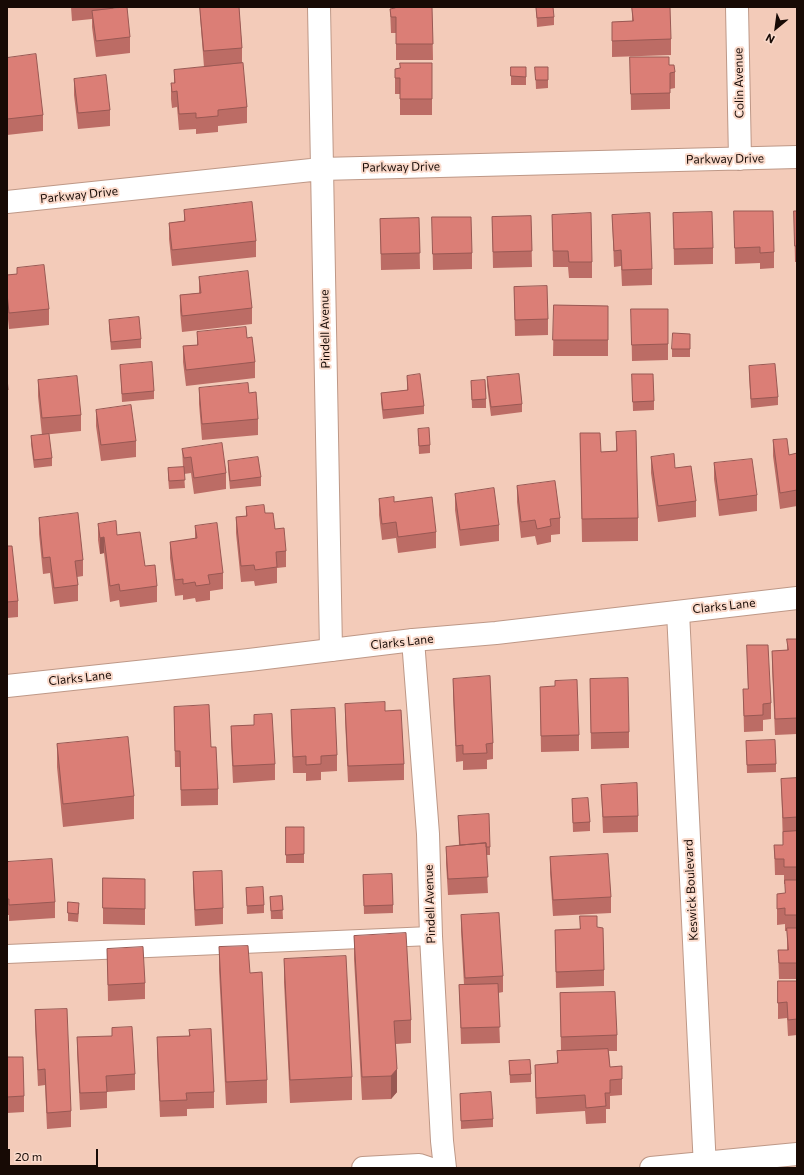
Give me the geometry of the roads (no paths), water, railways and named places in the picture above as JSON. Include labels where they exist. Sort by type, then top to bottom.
[{"type":"street","name":"Pindell Avenue","points":[[319,7],[331,650]]},
{"type":"street","name":"Colin Avenue","points":[[738,7],[740,159]]},
{"type":"street","name":"Parkway Drive","points":[[7,202],[322,169],[797,157]]},
{"type":"street","name":"Clarks Lane","points":[[7,686],[241,661],[413,640],[496,633],[797,598]]},
{"type":"street","name":"Keswick Boulevard","points":[[678,612],[705,1166]]},
{"type":"street","name":"Pindell Avenue","points":[[413,640],[428,834],[431,936],[442,1141],[445,1168]]},
{"type":"street","points":[[651,1168],[705,1166],[797,1154]]},
{"type":"street","points":[[363,1168],[419,1165],[428,1168]]},
{"type":"lane","points":[[7,954],[431,936]]}]
